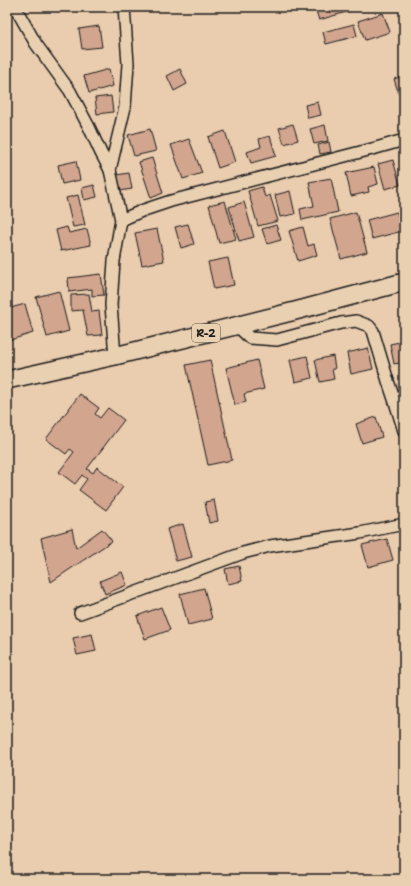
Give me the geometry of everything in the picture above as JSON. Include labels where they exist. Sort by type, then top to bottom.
[{"type":"main road","name":"R-2","points":[[7,380],[115,356],[237,326],[404,282]]},
{"type":"street","points":[[15,7],[36,44],[70,91],[110,170],[121,220],[114,261],[111,305],[115,356]]},
{"type":"street","points":[[110,170],[125,107],[128,64],[124,7]]},
{"type":"street","points":[[121,220],[165,203],[404,140]]},
{"type":"street","points":[[237,326],[250,338],[277,340],[341,323],[356,322],[369,326],[373,331],[404,431]]},
{"type":"street","points":[[80,613],[244,553],[270,546],[360,533],[404,524]]},
{"type":"building","points":[[329,7],[349,7],[350,11],[319,20],[316,11]]},
{"type":"building","points":[[383,13],[390,32],[365,40],[358,21]]},
{"type":"building","points":[[354,24],[357,36],[326,44],[323,32]]},
{"type":"building","points":[[99,26],[102,47],[82,49],[79,29]]},
{"type":"building","points":[[109,69],[113,86],[89,93],[84,76]]},
{"type":"building","points":[[180,69],[187,84],[174,91],[167,76]]},
{"type":"building","points":[[404,76],[404,110],[394,79]]},
{"type":"building","points":[[111,96],[113,112],[97,114],[95,98]]},
{"type":"building","points":[[318,102],[321,115],[308,118],[305,105]]},
{"type":"building","points":[[293,124],[298,140],[284,144],[279,128]]},
{"type":"building","points":[[325,125],[328,141],[314,144],[310,129]]},
{"type":"building","points":[[150,129],[156,151],[134,156],[128,135]]},
{"type":"building","points":[[225,131],[235,162],[218,168],[208,137]]},
{"type":"building","points":[[270,136],[276,156],[251,163],[247,152],[261,147],[259,139]]},
{"type":"building","points":[[189,139],[202,173],[183,179],[171,145]]},
{"type":"building","points":[[329,142],[331,152],[320,154],[318,145]]},
{"type":"building","points":[[152,158],[163,193],[151,198],[139,162]]},
{"type":"building","points":[[393,160],[400,185],[385,189],[378,164]]},
{"type":"building","points":[[76,161],[80,180],[62,184],[58,165]]},
{"type":"building","points":[[374,167],[378,184],[368,187],[369,192],[351,196],[346,173]]},
{"type":"building","points":[[129,173],[132,189],[120,191],[117,175]]},
{"type":"building","points":[[331,178],[338,212],[302,220],[300,209],[314,206],[309,182]]},
{"type":"building","points":[[94,185],[97,197],[84,200],[82,188]]},
{"type":"building","points":[[262,187],[265,197],[270,195],[278,221],[258,226],[248,191]]},
{"type":"building","points":[[290,191],[295,214],[280,217],[275,195]]},
{"type":"building","points":[[78,195],[85,225],[73,227],[66,198]]},
{"type":"building","points":[[225,201],[236,239],[219,243],[209,205]]},
{"type":"building","points":[[244,202],[254,237],[239,241],[229,207]]},
{"type":"building","points":[[356,212],[367,252],[341,259],[330,219]]},
{"type":"building","points":[[397,212],[402,231],[372,239],[367,220]]},
{"type":"building","points":[[188,224],[194,244],[181,248],[175,227]]},
{"type":"building","points":[[276,225],[281,240],[267,244],[262,229]]},
{"type":"building","points":[[67,227],[69,233],[87,229],[91,245],[61,251],[56,230]]},
{"type":"building","points":[[303,227],[308,246],[314,244],[317,255],[298,261],[289,231]]},
{"type":"building","points":[[157,229],[164,261],[142,265],[135,233]]},
{"type":"building","points":[[228,258],[234,285],[214,289],[208,262]]},
{"type":"building","points":[[101,274],[104,295],[92,296],[92,289],[69,292],[68,278]]},
{"type":"building","points":[[59,291],[69,331],[47,337],[36,297]]},
{"type":"building","points":[[89,294],[92,312],[99,311],[102,335],[88,336],[83,310],[71,311],[71,295]]},
{"type":"building","points":[[25,304],[33,333],[7,341],[7,309]]},
{"type":"building","points":[[404,341],[404,362],[394,364],[390,344]]},
{"type":"building","points":[[368,348],[373,369],[351,374],[347,353]]},
{"type":"building","points":[[307,356],[312,378],[295,382],[290,360]]},
{"type":"building","points":[[333,356],[335,369],[332,369],[334,379],[320,382],[315,360]]},
{"type":"building","points":[[210,360],[232,460],[208,465],[186,365]]},
{"type":"building","points":[[257,360],[264,389],[244,394],[246,402],[235,405],[226,368]]},
{"type":"building","points":[[80,394],[99,408],[95,414],[100,418],[108,408],[124,420],[87,469],[93,473],[97,467],[123,487],[106,510],[79,490],[87,479],[82,475],[75,484],[59,472],[74,452],[70,449],[66,454],[46,439]]},
{"type":"building","points":[[376,417],[382,437],[362,443],[356,424]]},
{"type":"building","points":[[214,500],[218,521],[209,523],[205,502]]},
{"type":"building","points":[[183,524],[192,557],[176,561],[167,529]]},
{"type":"building","points":[[72,529],[76,548],[102,529],[112,541],[51,582],[41,538]]},
{"type":"building","points":[[387,539],[393,560],[368,567],[362,545]]},
{"type":"building","points":[[239,566],[242,581],[228,584],[225,569]]},
{"type":"building","points":[[122,572],[127,585],[105,594],[100,581]]},
{"type":"building","points":[[204,588],[212,619],[188,625],[180,594]]},
{"type":"building","points":[[161,607],[170,630],[145,639],[137,616]]},
{"type":"building","points":[[92,634],[96,651],[77,655],[73,638]]}]
